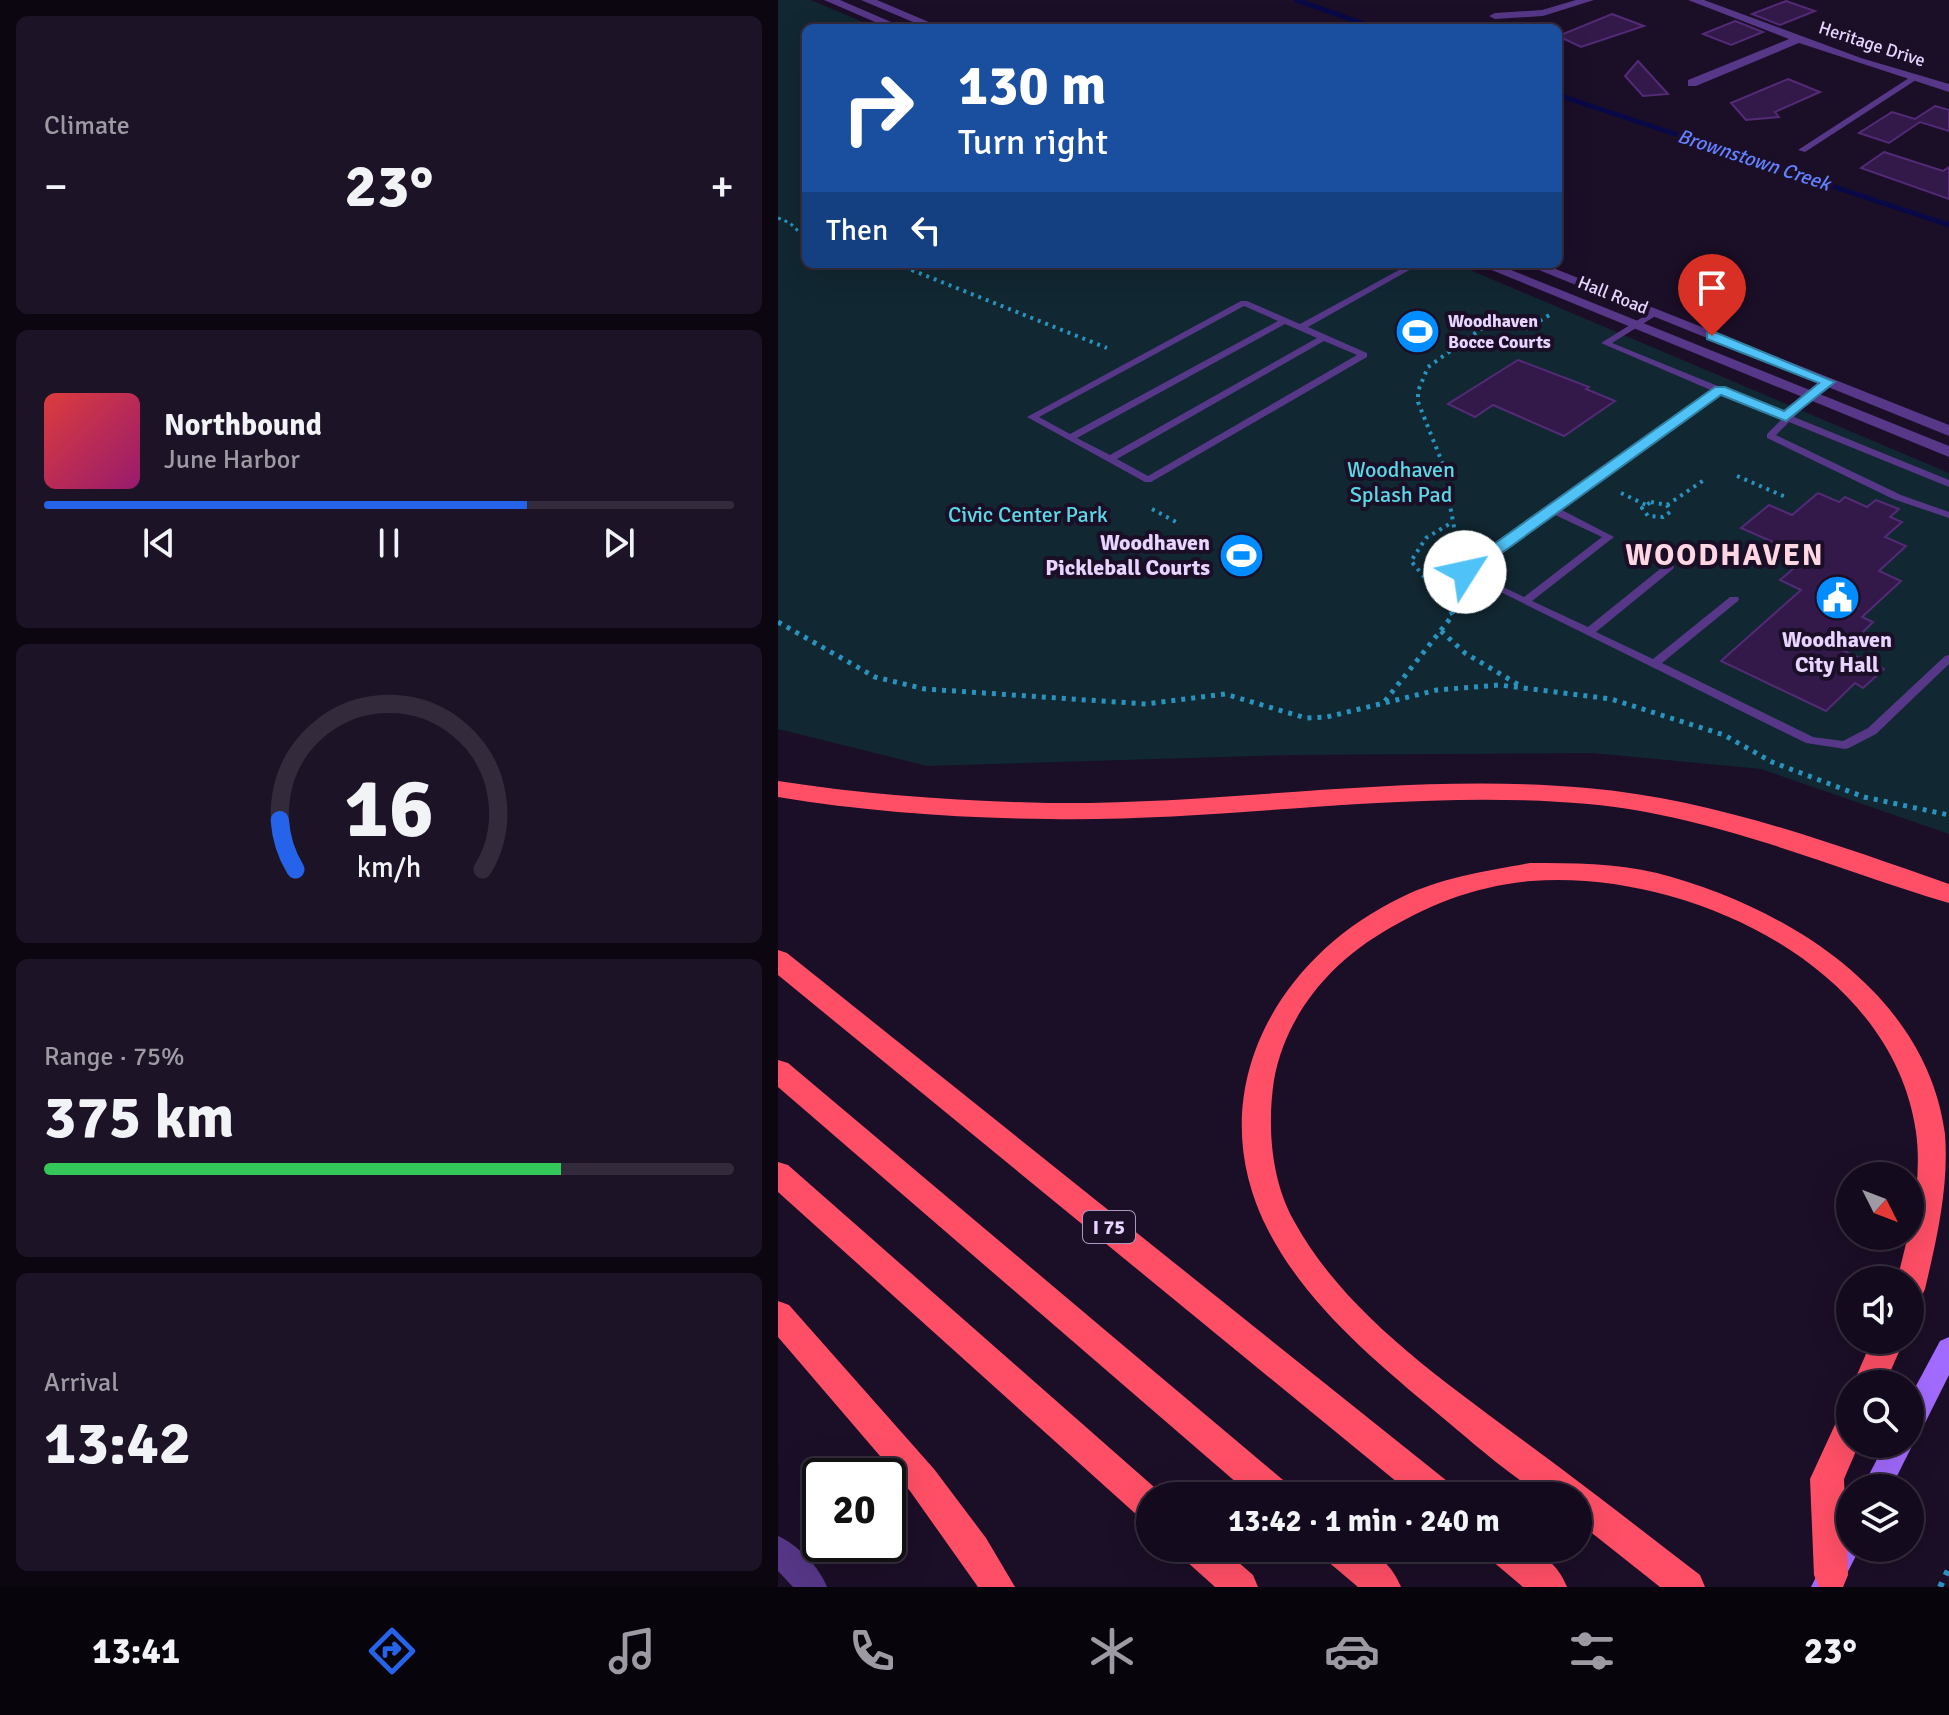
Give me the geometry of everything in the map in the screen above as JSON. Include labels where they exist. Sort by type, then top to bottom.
[{"type":"highway","points":[[778,789],[905,806],[1051,811],[1415,793],[1544,792],[1654,804],[1734,823],[1949,894]]},
{"type":"highway","points":[[1553,1482],[1437,1391],[1355,1321],[1311,1274],[1279,1224],[1258,1154],[1256,1109],[1263,1065],[1282,1017],[1306,981],[1337,950],[1373,923],[1413,902],[1457,886],[1513,875],[1572,872],[1631,877],[1689,890],[1746,912],[1797,941],[1836,971],[1876,1013],[1902,1052],[1921,1095],[1930,1130],[1930,1202],[1915,1266]]},
{"type":"highway","name":"I 75","points":[[778,960],[1423,1482]]},
{"type":"highway","points":[[778,1071],[1261,1482]]},
{"type":"highway","points":[[778,1174],[1136,1493]]},
{"type":"highway","points":[[778,1315],[898,1448],[960,1526],[998,1587]]},
{"type":"highway","points":[[1828,1581],[1827,1479],[1836,1458]]},
{"type":"highway","points":[[1592,1512],[1688,1587]]},
{"type":"highway","points":[[1213,1562],[1241,1587]]},
{"type":"highway","points":[[1355,1562],[1384,1587]]},
{"type":"highway","points":[[1520,1562],[1550,1587]]},
{"type":"main road","points":[[1924,1397],[1949,1349]]},
{"type":"main road","points":[[1828,1581],[1838,1562]]},
{"type":"street","points":[[830,0],[889,24]]},
{"type":"street","points":[[867,0],[927,24]]},
{"type":"street","points":[[1495,16],[1543,13],[1588,0]]},
{"type":"street","name":"Heritage Drive","points":[[1694,0],[1798,39],[1949,88]]},
{"type":"street","points":[[1692,83],[1798,39]]},
{"type":"street","name":"Hall Road","points":[[1494,268],[1949,452]]},
{"type":"street","name":"Hall Road","points":[[1541,268],[1949,431]]},
{"type":"street","points":[[1810,396],[1828,382]]},
{"type":"street","points":[[778,1550],[813,1587]]},
{"type":"lane","points":[[1802,150],[1915,78]]},
{"type":"lane","points":[[1302,327],[1409,268]]},
{"type":"lane","points":[[1244,303],[1286,320],[1364,355],[1148,480],[1032,417],[1244,303]]},
{"type":"lane","points":[[1654,313],[1605,343],[1949,484]]},
{"type":"lane","points":[[1070,438],[1286,320]]},
{"type":"lane","points":[[1109,460],[1325,337]]},
{"type":"lane","points":[[1720,390],[1465,572],[1810,740],[1845,745],[1872,731],[1949,658]]},
{"type":"lane","points":[[1810,396],[1770,436],[1782,445],[1897,497],[1949,515]]},
{"type":"lane","points":[[1525,601],[1609,537],[1552,509]]},
{"type":"lane","points":[[1589,632],[1669,567]]},
{"type":"lane","points":[[1654,664],[1734,599]]},
{"type":"path","points":[[778,218],[790,223],[802,235]]},
{"type":"path","points":[[906,268],[1107,348]]},
{"type":"path","points":[[1457,543],[1442,462],[1418,402],[1421,379],[1428,367],[1488,324],[1526,329],[1553,313]]},
{"type":"path","points":[[1737,476],[1788,498]]},
{"type":"path","points":[[1667,505],[1670,512],[1663,517],[1648,516],[1642,508],[1651,502],[1667,505],[1704,480]]},
{"type":"path","points":[[1621,493],[1646,505]]},
{"type":"path","points":[[1152,509],[1176,522]]},
{"type":"path","points":[[1384,702],[1453,615],[1444,598],[1411,561],[1416,546],[1427,535],[1451,523]]},
{"type":"path","points":[[778,622],[875,677],[925,689],[1146,704],[1225,694],[1306,718],[1327,717],[1437,690],[1499,685],[1611,699],[1724,735],[1772,762],[1864,797],[1949,815]]},
{"type":"path","points":[[1441,631],[1465,653],[1522,687]]},
{"type":"path","points":[[1940,1587],[1949,1568]]},
{"type":"green space","name":"Civic Center Park","points":[[778,0],[811,0],[868,24],[802,24],[802,268],[1465,268],[1949,473],[1949,834],[1761,769],[1592,753],[1291,755],[927,766],[778,729]]},
{"type":"building","points":[[1786,1],[1815,11],[1780,25],[1752,14]]},
{"type":"building","points":[[1612,14],[1644,26],[1581,47],[1562,38],[1562,34]]},
{"type":"building","points":[[1735,21],[1763,32],[1731,45],[1703,34]]},
{"type":"building","points":[[1638,61],[1668,94],[1643,96],[1625,76]]},
{"type":"building","points":[[1788,79],[1820,92],[1775,112],[1779,117],[1746,120],[1731,103]]},
{"type":"building","points":[[1935,106],[1949,110],[1949,131],[1920,122],[1889,143],[1859,133],[1892,112],[1915,119]]},
{"type":"building","points":[[1884,152],[1943,171],[1949,167],[1949,199],[1861,168]]},
{"type":"building","points":[[1518,360],[1589,387],[1586,389],[1615,401],[1564,436],[1493,405],[1475,417],[1448,404]]},
{"type":"building","name":"Woodhaven City Hall","points":[[1818,493],[1839,502],[1845,497],[1867,507],[1876,500],[1899,509],[1890,517],[1902,522],[1885,537],[1906,546],[1879,571],[1901,581],[1862,617],[1873,622],[1844,651],[1884,669],[1863,688],[1855,683],[1826,711],[1721,661],[1801,590],[1780,580],[1807,557],[1741,528],[1769,505],[1792,515]]},
{"type":"waterway","name":"Brownstown Creek","points":[[1296,0],[1365,24]]},
{"type":"waterway","name":"Brownstown Creek","points":[[1562,96],[1949,225]]},
{"type":"place","name":"Woodhaven Bocce Courts","points":[[1417,331]]},
{"type":"place","name":"Woodhaven Pickleball Courts","points":[[1241,555]]},
{"type":"place","name":"Woodhaven City Hall","points":[[1837,598]]},
{"type":"district","name":"WOODHAVEN","points":[[1725,555]]},
{"type":"route","points":[[1465,572],[1720,390],[1786,417],[1828,382],[1712,336]]},
{"type":"park label","name":"Woodhaven Splash Pad","points":[[1401,482]]}]
